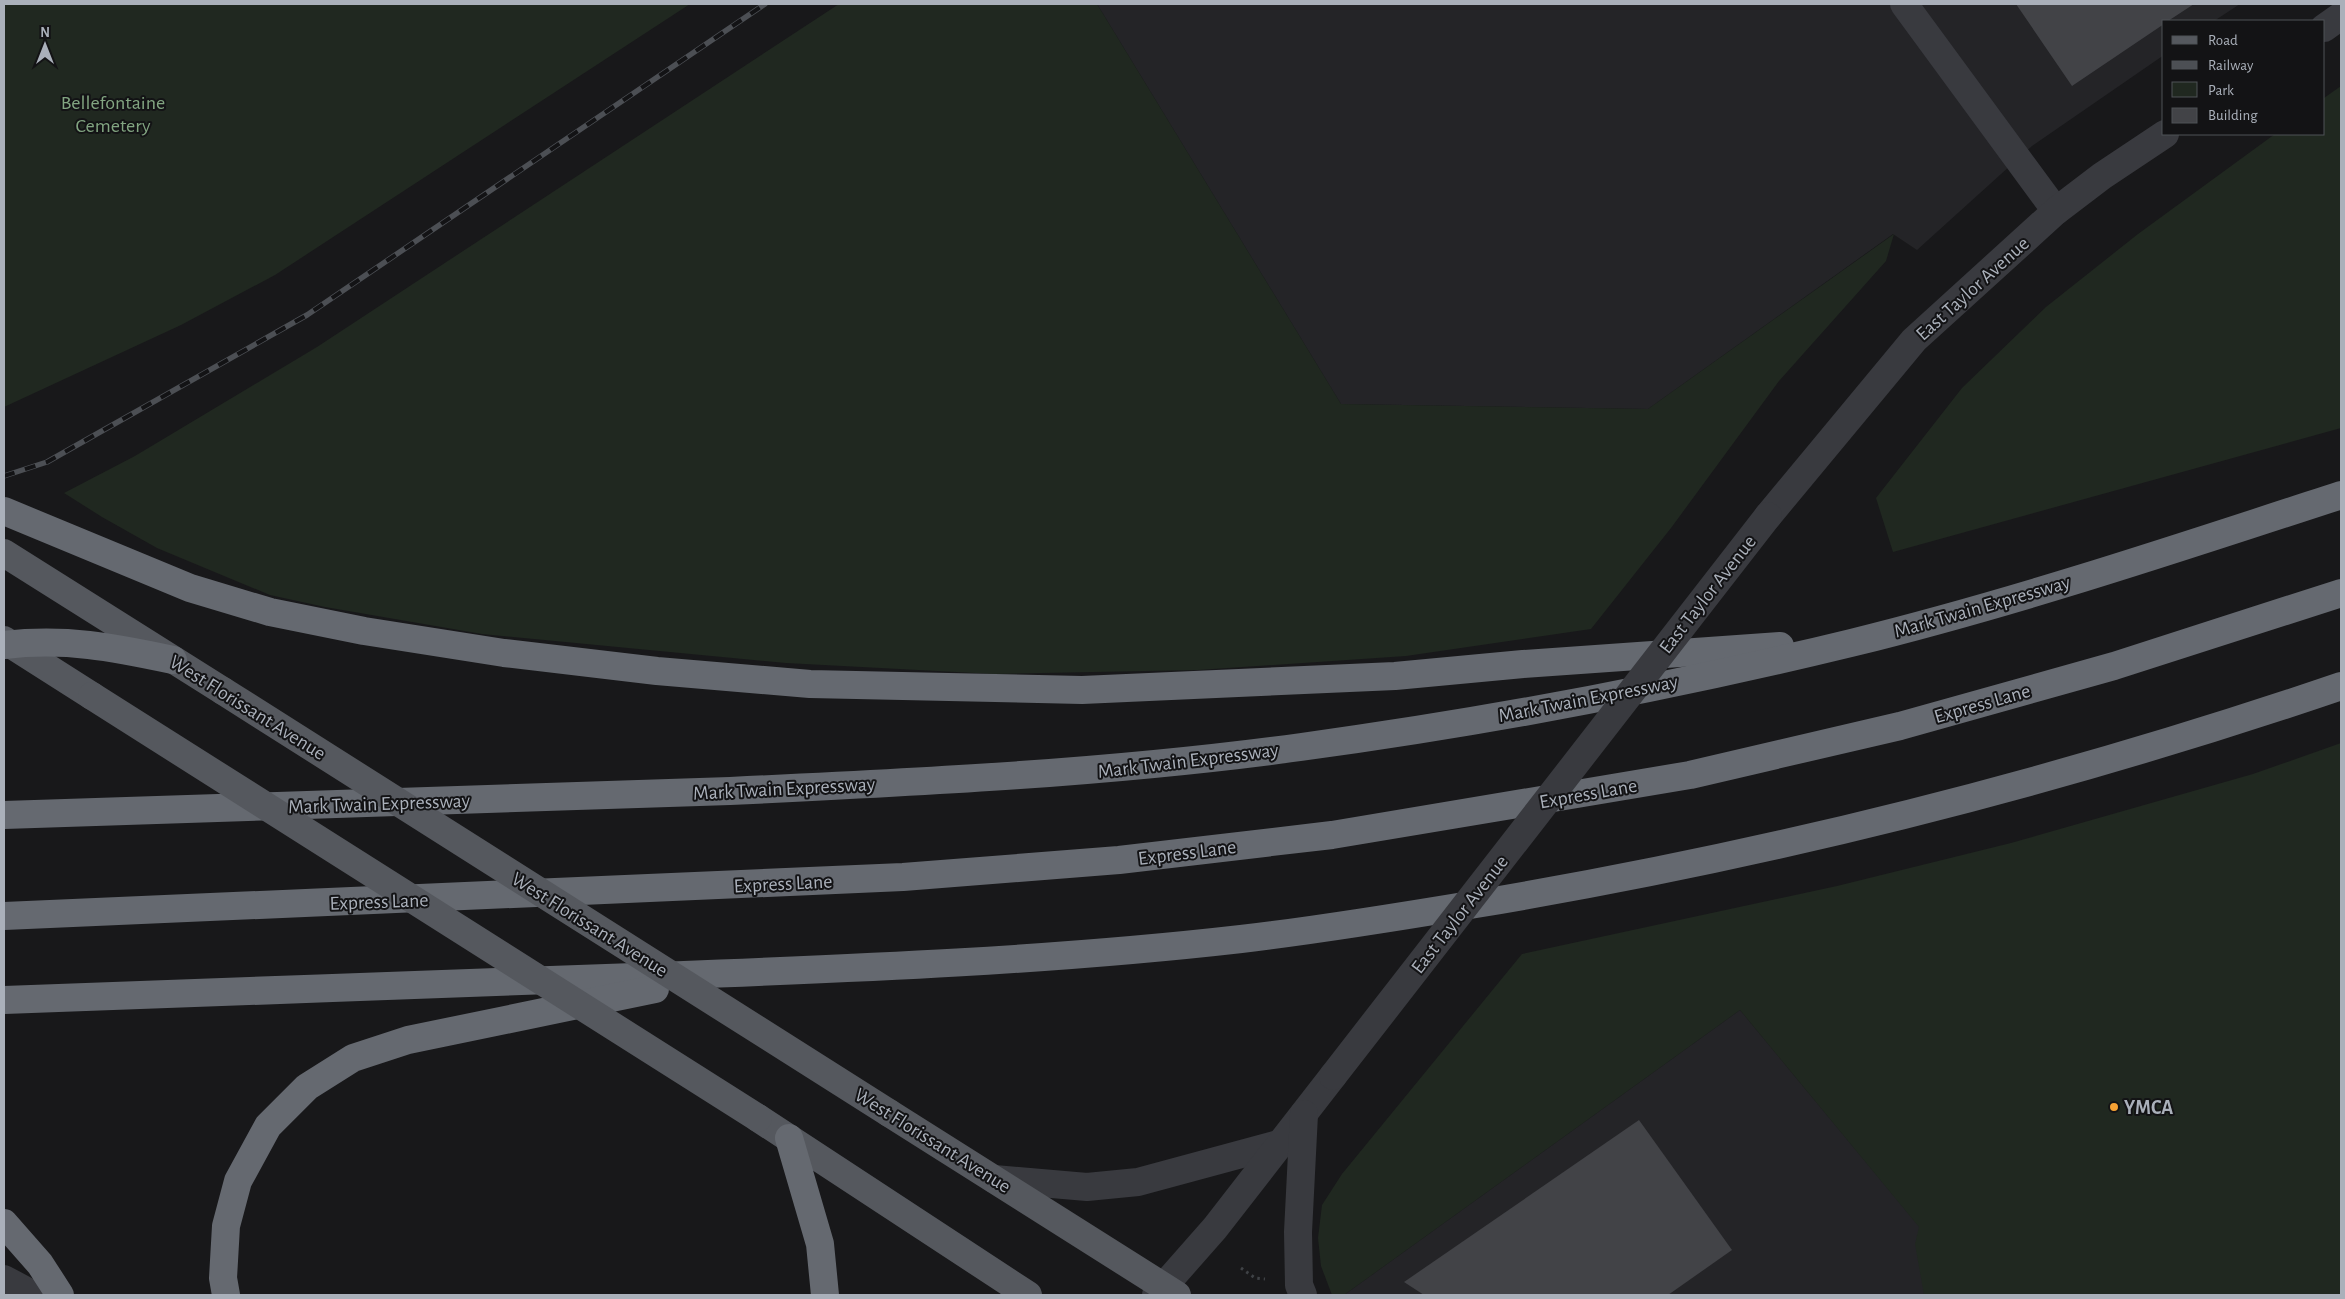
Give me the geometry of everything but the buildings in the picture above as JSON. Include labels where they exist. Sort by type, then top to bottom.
[{"type":"highway","name":"Mark Twain Expressway","points":[[4,815],[864,785],[1084,772],[1300,747],[1509,714],[1738,670],[2000,603],[2135,562],[2341,495]]},
{"type":"highway","points":[[11,514],[190,588],[270,612],[364,631],[504,653],[657,671],[810,684],[1100,690],[1395,676],[1522,664],[1857,641]]},
{"type":"highway","name":"Express Lane","points":[[4,916],[903,877],[1119,860],[1332,835],[1690,775],[1900,726],[2114,666],[2341,593]]},
{"type":"highway","points":[[6,643],[53,642],[103,645],[173,660]]},
{"type":"highway","points":[[4,1000],[733,973],[944,962],[1093,952],[1240,939],[1374,921],[1598,883],[1742,853],[2017,785],[2167,742],[2341,686]]},
{"type":"highway","points":[[226,1295],[223,1278],[226,1226],[238,1181],[268,1126],[307,1087],[322,1077],[354,1058],[408,1040],[733,973]]},
{"type":"highway","points":[[789,1138],[820,1244],[825,1295]]},
{"type":"highway","points":[[4,1223],[40,1264],[60,1295]]},
{"type":"main road","name":"West Florissant Avenue","points":[[4,553],[994,1179],[1165,1292]]},
{"type":"main road","points":[[6,643],[758,1118],[1028,1295]]},
{"type":"street","points":[[1904,4],[2056,211]]},
{"type":"street","points":[[2325,27],[2341,16]]},
{"type":"street","name":"East Taylor Avenue","points":[[1165,1292],[1768,516],[1914,340],[2056,211],[2102,176],[2164,135]]},
{"type":"street","points":[[1303,1295],[1299,1285],[1298,1232],[1304,1114]]},
{"type":"street","points":[[994,1179],[1087,1186],[1138,1182],[1282,1143]]},
{"type":"street","points":[[4,1279],[34,1295]]},
{"type":"path","points":[[1241,1268],[1255,1278],[1270,1280]]},
{"type":"shaded area","points":[[1097,4],[2240,4],[2216,20],[2162,20],[2162,56],[2032,146],[1917,250],[1893,234],[1648,409],[1341,404]]},
{"type":"shaded area","points":[[1740,1010],[1976,1295],[1344,1295]]},
{"type":"green space","name":"Bellefontaine Cemetery","points":[[4,4],[690,4],[275,275],[181,325],[4,407]]},
{"type":"green space","points":[[839,4],[1097,4],[1341,404],[1648,409],[1894,234],[1886,261],[1779,381],[1671,528],[1591,629],[1406,656],[1198,670],[994,674],[786,663],[482,634],[325,607],[270,595],[157,548],[64,493],[135,456],[317,347]]},
{"type":"green space","points":[[2341,86],[2341,428],[1893,552],[1876,498],[1962,388],[2046,307],[2138,234],[2274,135],[2325,135],[2325,97]]},
{"type":"green space","points":[[2341,743],[2341,1295],[1924,1295],[1915,1244],[1919,1227],[1740,1010],[1344,1295],[1332,1295],[1321,1266],[1318,1238],[1322,1205],[1342,1174],[1522,954],[1837,886],[2011,843],[2253,774]]},
{"type":"railway","points":[[4,476],[47,462],[307,315],[765,4]]},
{"type":"place","name":"YMCA","points":[[2114,1107]]}]
